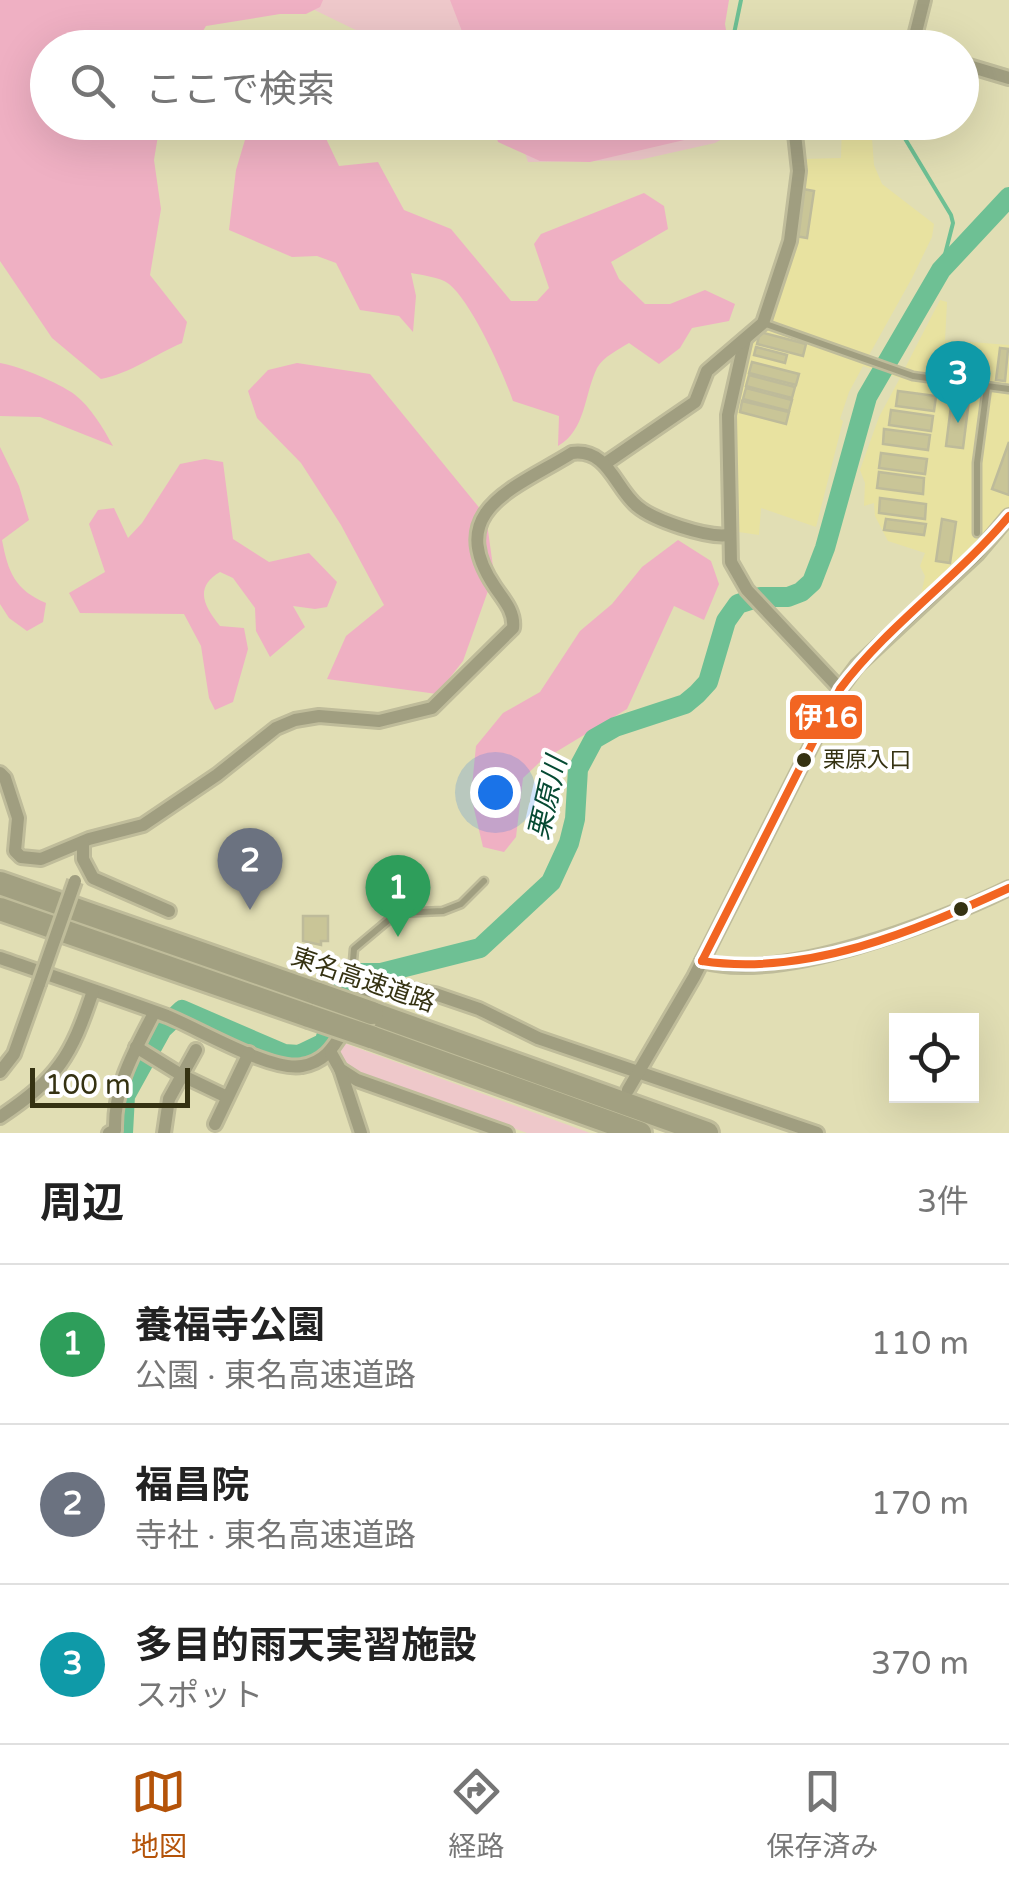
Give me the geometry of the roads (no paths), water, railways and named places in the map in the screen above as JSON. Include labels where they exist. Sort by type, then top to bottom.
[{"type":"highway","name":"東名高速道路","points":[[0,884],[318,994],[370,996],[707,1133]]},
{"type":"highway","name":"東名高速道路","points":[[0,909],[640,1133]]},
{"type":"street","points":[[916,30],[924,0]]},
{"type":"street","points":[[979,69],[1009,78]]},
{"type":"street","points":[[606,463],[695,402],[707,371],[762,323],[790,241],[799,171],[796,140]]},
{"type":"street","points":[[745,339],[728,416],[731,562],[746,590],[840,688]]},
{"type":"street","points":[[0,773],[18,818],[15,851],[21,857],[41,859],[83,842],[126,832],[160,815],[276,728],[295,720],[319,716],[379,721],[423,711],[439,703],[512,628],[510,610],[478,559],[478,526],[485,510],[572,453],[582,452],[606,463],[640,508],[659,518],[717,537],[728,535]]},
{"type":"street","points":[[628,1090],[702,962],[840,688],[857,666],[977,554],[1009,516]]},
{"type":"street","points":[[0,1072],[14,1054],[83,859],[83,842]]},
{"type":"street","points":[[83,859],[93,878],[170,911]]},
{"type":"street","points":[[702,962],[740,968],[828,956],[1009,888]]},
{"type":"street","points":[[0,958],[159,1014],[277,1065],[316,1061],[330,1053],[370,996],[412,990],[434,994],[538,1038],[817,1133]]},
{"type":"street","points":[[0,1117],[49,1081],[78,1036],[93,991]]},
{"type":"street","points":[[109,1133],[114,1130],[114,1102],[120,1079],[159,1014]]},
{"type":"street","points":[[139,1049],[227,1097]]},
{"type":"street","points":[[164,1133],[169,1099],[196,1050]]},
{"type":"street","points":[[215,1124],[249,1053]]},
{"type":"street","points":[[330,1053],[340,1069],[361,1133]]},
{"type":"street","points":[[340,1069],[357,1080],[507,1133]]},
{"type":"lane","points":[[762,323],[904,374],[1009,390]]},
{"type":"lane","points":[[977,533],[976,463],[987,386]]},
{"type":"lane","points":[[370,996],[354,965],[354,949],[397,913],[442,910],[462,904],[484,881]]},
{"type":"waterway","points":[[735,30],[741,0]]},
{"type":"waterway","points":[[906,140],[951,215],[953,223],[941,270]]},
{"type":"waterway","name":"栗原川","points":[[123,1133],[125,1096],[162,1029],[182,1010],[284,1054],[299,1055],[324,1043],[352,973],[381,973],[480,948],[551,882],[575,819],[578,769],[594,739],[615,727],[685,704],[697,694],[708,682],[726,621],[738,604],[760,597],[788,597],[812,582],[867,397],[941,270],[1009,197]]},
{"type":"place","name":"多目的雨天実習施設","points":[[958,423]]},
{"type":"place","name":"栗原入口","points":[[804,760]]},
{"type":"place","name":"福昌院","points":[[250,910]]},
{"type":"place","name":"養福寺公園","points":[[398,937]]}]
